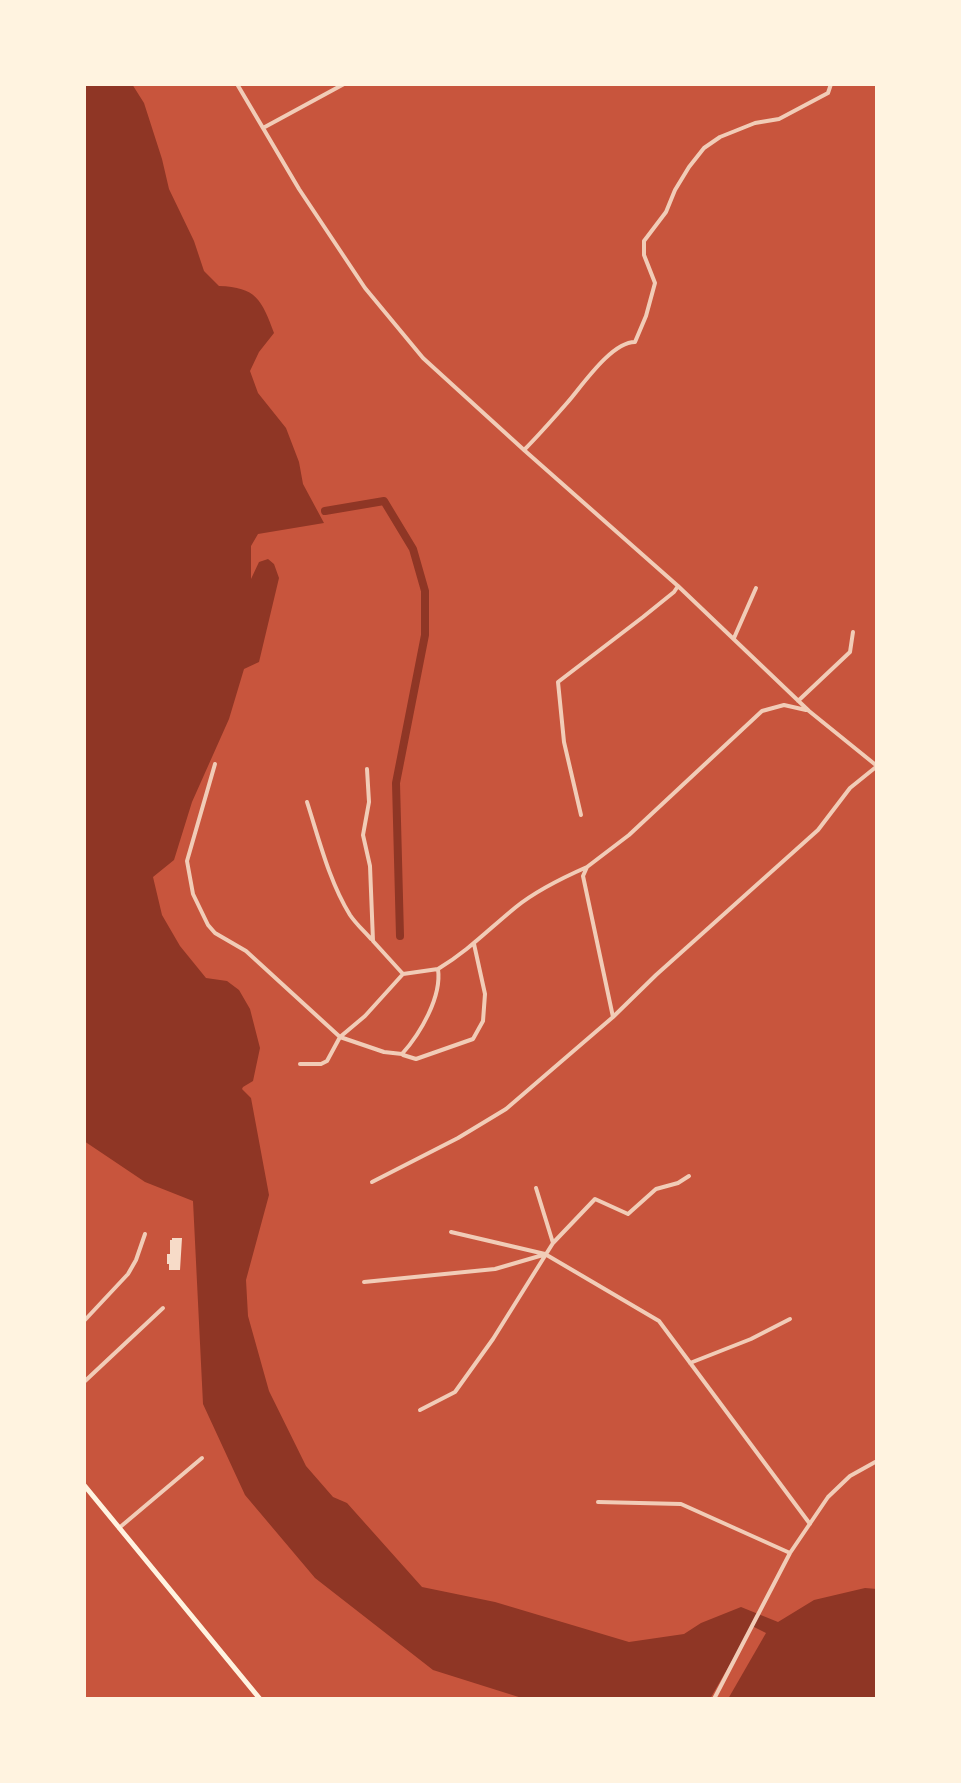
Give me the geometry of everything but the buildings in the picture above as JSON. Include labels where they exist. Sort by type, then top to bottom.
[{"type":"main road","points":[[84,1485],[260,1699]]},
{"type":"street","points":[[237,84],[299,189],[365,288],[423,358],[678,586],[809,711],[877,766],[850,788],[818,830],[613,1017],[506,1109],[458,1138],[372,1182]]},
{"type":"street","points":[[263,128],[344,84]]},
{"type":"street","points":[[524,450],[576,393],[594,368],[626,342],[635,342],[655,283],[644,255],[644,241],[666,212],[675,190],[704,148],[720,137],[755,123],[779,119],[817,100],[828,93],[831,84]]},
{"type":"street","points":[[581,815],[564,742],[558,682],[678,586]]},
{"type":"street","points":[[734,638],[756,588]]},
{"type":"street","points":[[798,701],[850,652],[853,632]]},
{"type":"street","points":[[300,1064],[327,1061],[340,1037],[365,1016],[403,974],[438,969],[462,954],[518,905],[555,881],[587,867],[629,835],[762,711],[784,705],[809,711]]},
{"type":"street","points":[[215,764],[187,861],[193,894],[215,933],[246,951],[340,1037],[416,1059],[473,1039],[483,1021],[485,994],[474,944]]},
{"type":"street","points":[[367,769],[369,802],[363,835],[370,866],[373,941]]},
{"type":"street","points":[[307,802],[322,851],[351,917],[403,974]]},
{"type":"street","points":[[587,867],[583,876],[613,1017]]},
{"type":"street","points":[[402,1054],[418,1036],[434,999],[440,981],[438,969]]},
{"type":"street","points":[[420,1410],[455,1392],[493,1339],[545,1254],[595,1199],[628,1214],[656,1189],[678,1183],[689,1176]]},
{"type":"street","points":[[536,1188],[553,1243]]},
{"type":"street","points":[[451,1232],[545,1254],[659,1321],[810,1524]]},
{"type":"street","points":[[84,1321],[128,1274],[145,1234]]},
{"type":"street","points":[[364,1282],[495,1269],[545,1254]]},
{"type":"street","points":[[84,1382],[163,1308]]},
{"type":"street","points":[[690,1363],[751,1339],[790,1319]]},
{"type":"street","points":[[119,1528],[202,1458]]},
{"type":"street","points":[[714,1699],[790,1553],[828,1497],[858,1470],[877,1461]]},
{"type":"street","points":[[598,1502],[681,1504],[790,1553]]},
{"type":"shaded area","points":[[84,84],[132,84],[144,103],[169,189],[194,241],[204,271],[219,286],[249,293],[266,312],[274,333],[259,352],[250,371],[258,393],[286,428],[299,462],[303,484],[324,523],[258,534],[251,546],[251,579],[259,562],[268,559],[274,564],[279,578],[259,662],[244,669],[229,719],[192,802],[174,860],[153,877],[162,915],[180,946],[206,978],[227,981],[239,990],[250,1009],[260,1048],[253,1081],[242,1089],[251,1098],[269,1195],[246,1280],[248,1316],[269,1391],[306,1466],[333,1497],[347,1503],[422,1587],[495,1602],[629,1642],[684,1634],[701,1623],[741,1607],[778,1622],[814,1600],[865,1588],[877,1589],[877,1699],[525,1699],[433,1670],[315,1578],[245,1495],[203,1404],[193,1201],[145,1182],[84,1141]]},
{"type":"pier","points":[[752,1626],[766,1633],[728,1699],[710,1699]]},
{"type":"waterway","points":[[325,511],[384,501],[413,549],[425,591],[425,635],[396,783],[400,936]]}]
